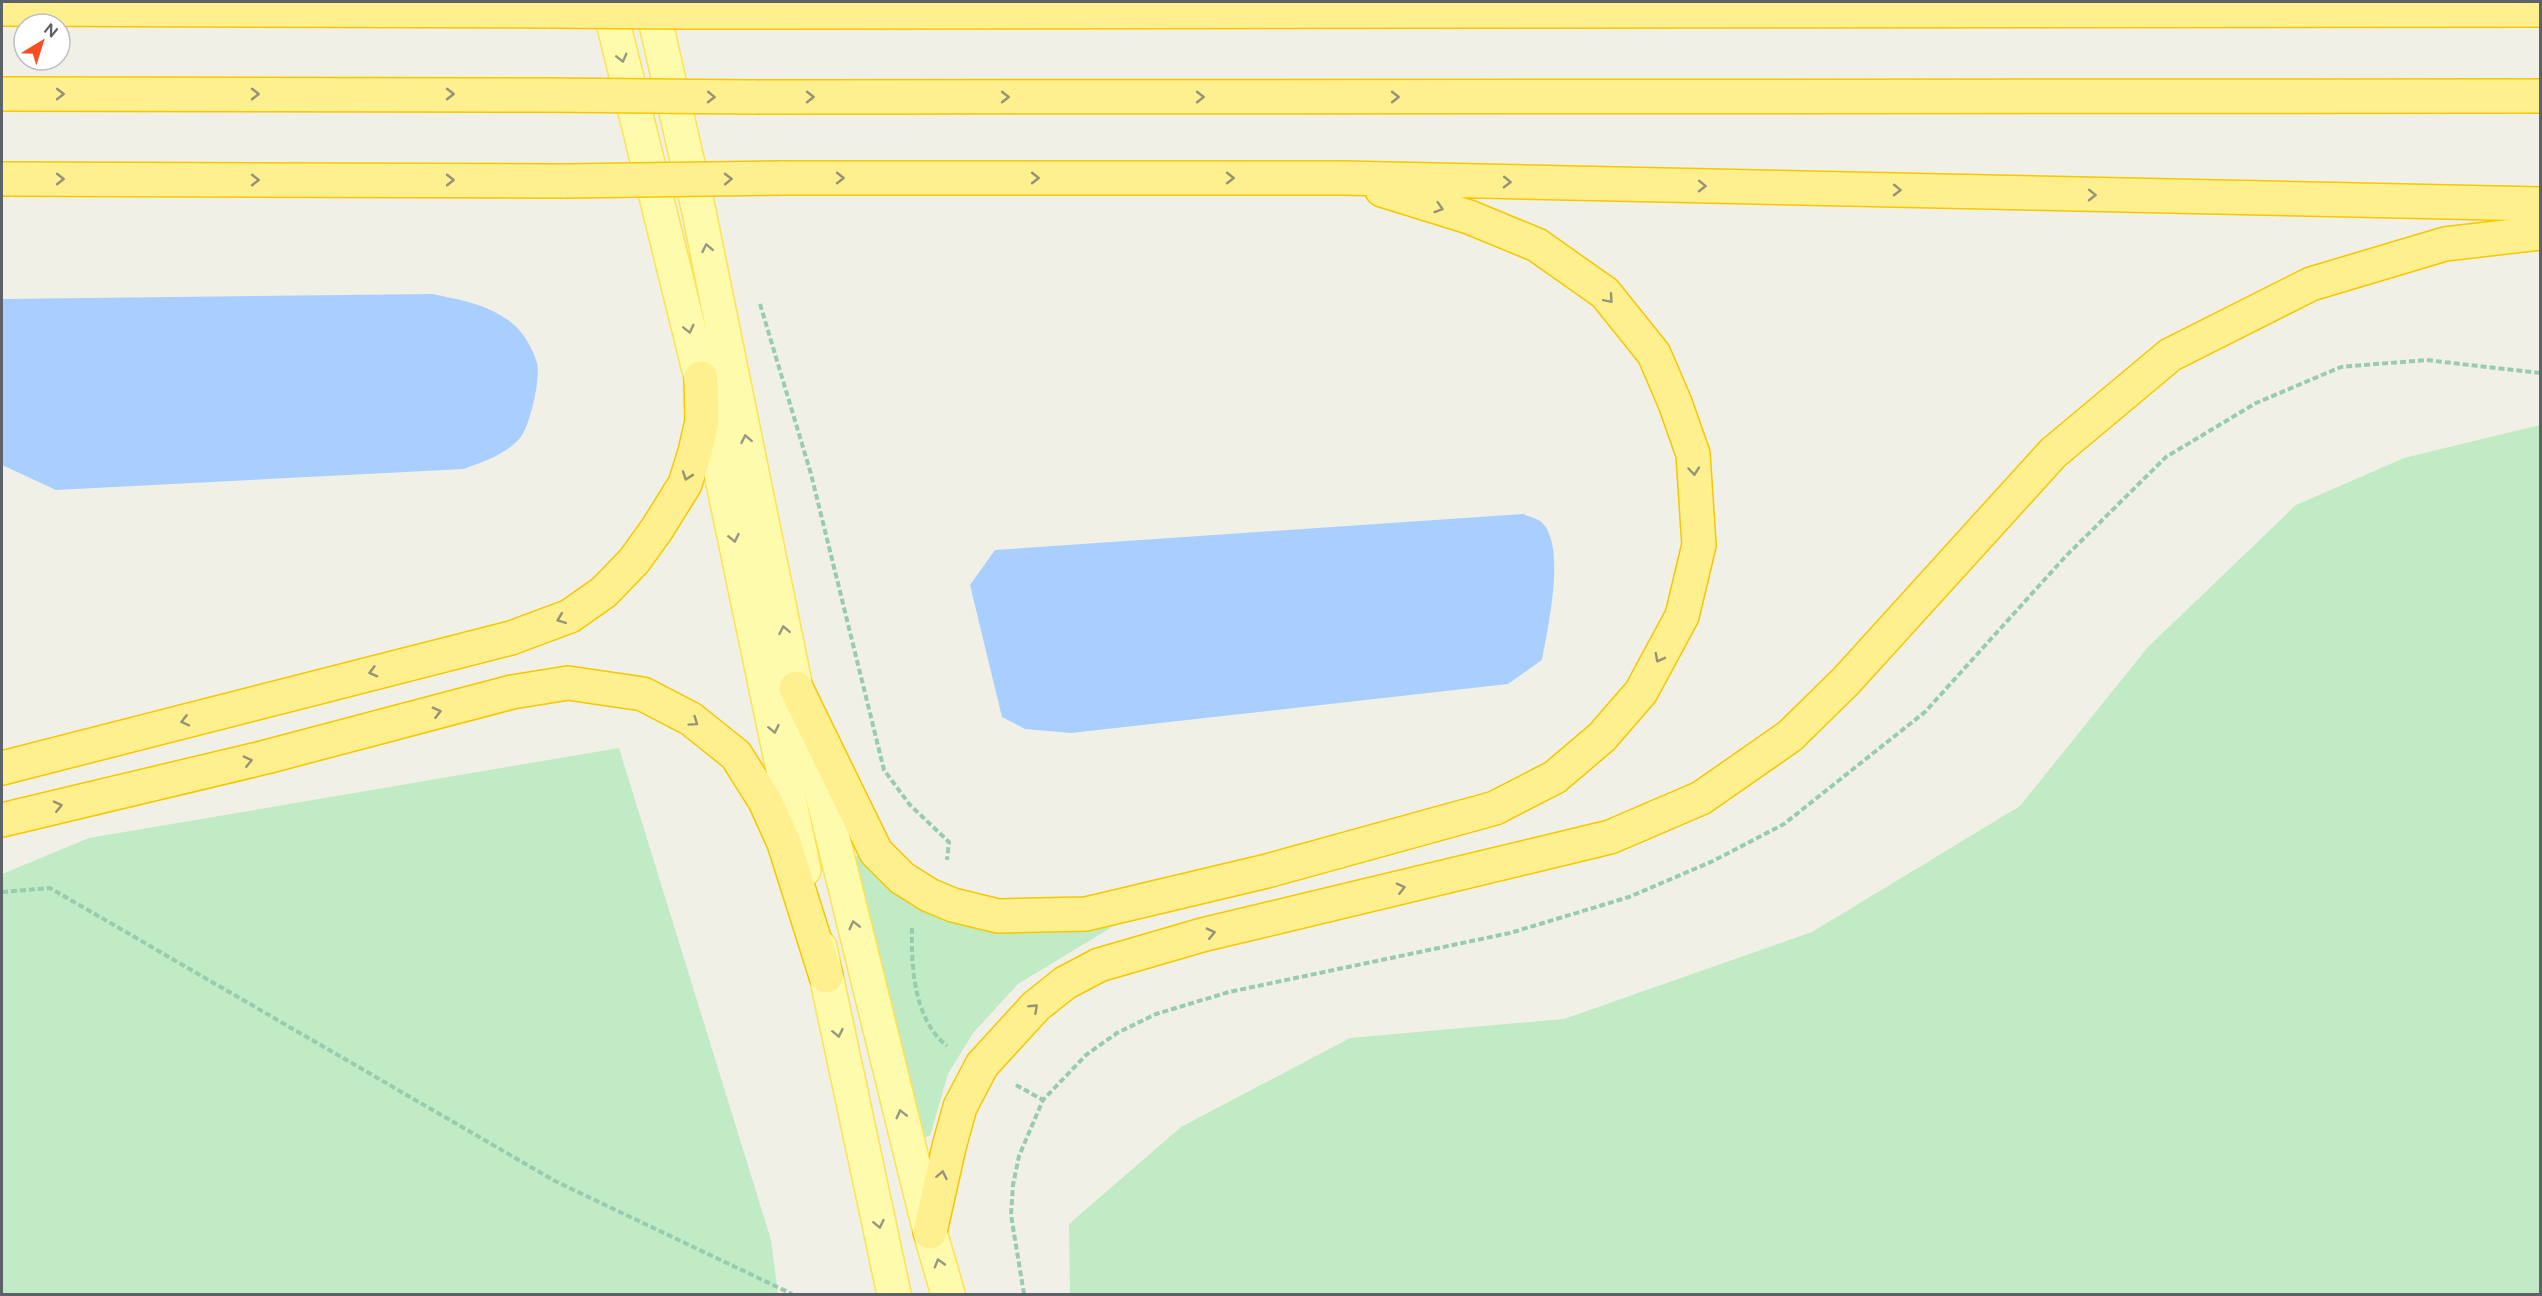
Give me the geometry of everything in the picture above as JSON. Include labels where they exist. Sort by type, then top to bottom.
[{"type":"highway","points":[[2485,2],[2541,9]]},
{"type":"highway","points":[[2,9],[686,12],[759,6],[2541,9]]},
{"type":"highway","points":[[2,94],[752,97],[2541,96]]},
{"type":"highway","points":[[2,179],[565,181],[781,178],[1343,178],[2541,204]]},
{"type":"highway","points":[[796,687],[876,852],[902,878],[929,895],[953,905],[998,916],[1086,914],[1267,871],[1496,808],[1555,777],[1602,737],[1641,692],[1682,616],[1699,545],[1692,454],[1676,403],[1654,354],[1605,293],[1537,245],[1469,217],[1343,178]]},
{"type":"highway","points":[[930,1232],[960,1107],[981,1065],[1036,1005],[1065,983],[1099,965],[1202,935],[1610,837],[1701,798],[1790,736],[1846,681],[2053,453],[2170,355],[2311,284],[2445,243],[2541,233]]},
{"type":"highway","points":[[2,768],[511,638],[570,616],[604,592],[634,561],[685,483],[702,421],[700,378]]},
{"type":"highway","points":[[2,820],[266,757],[512,692],[568,683],[643,694],[691,719],[736,755],[765,801],[784,843],[826,976]]},
{"type":"main road","points":[[608,2],[700,378],[894,1294]]},
{"type":"main road","points":[[651,2],[699,212],[796,687],[930,1232],[948,1294]]},
{"type":"path","points":[[760,302],[811,474],[884,770],[910,805],[949,842],[945,866],[912,928],[911,957],[917,993],[932,1031],[942,1042],[955,1053],[1043,1100],[1019,1156],[1013,1185],[1011,1215],[1024,1294]]},
{"type":"path","points":[[2,892],[50,888],[555,1181],[792,1294]]},
{"type":"green space","points":[[2540,425],[2540,1294],[1070,1294],[1069,1224],[1181,1127],[1350,1038],[1564,1019],[1812,932],[2020,806],[2148,647],[2296,505],[2404,458]]},
{"type":"green space","points":[[619,748],[771,1240],[778,1294],[2,1294],[2,874],[89,838]]},
{"type":"green space","points":[[858,856],[872,871],[1010,932],[1047,933],[1112,927],[1018,984],[973,1033],[948,1074],[930,1136],[920,1138],[847,858]]},
{"type":"water","points":[[432,294],[484,307],[504,317],[524,337],[537,363],[536,390],[531,413],[520,438],[508,449],[494,457],[464,469],[56,490],[2,465],[2,299]]},
{"type":"water","points":[[1523,514],[1540,521],[1548,532],[1553,548],[1553,588],[1542,660],[1508,684],[1071,733],[1025,729],[1002,717],[970,585],[995,550]]}]
